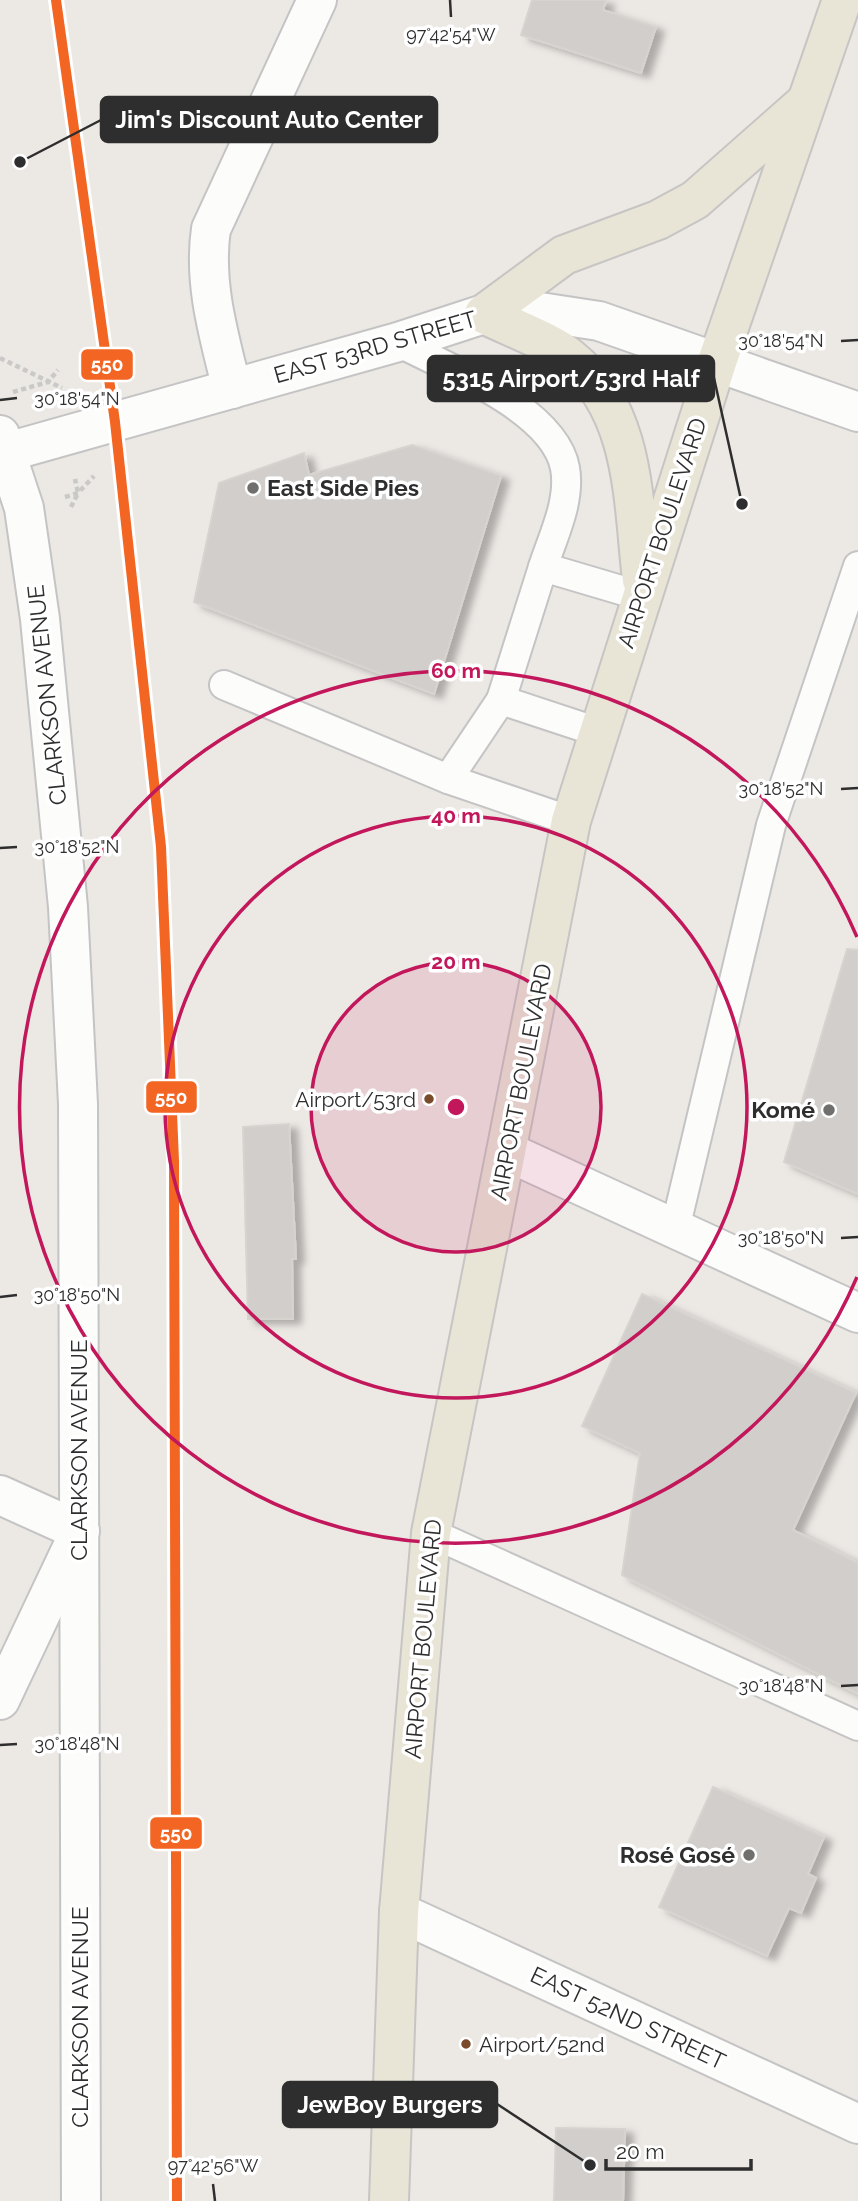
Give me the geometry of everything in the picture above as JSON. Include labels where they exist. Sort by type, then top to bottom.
[{"type":"main road","name":"AIRPORT BOULEVARD","points":[[389,2201],[398,1912],[431,1533],[571,821],[717,362],[842,0]]},
{"type":"main road","points":[[642,592],[625,442],[602,391],[569,357],[484,314],[564,255],[658,220],[695,200],[808,100]]},
{"type":"street","points":[[232,389],[214,317],[209,281],[206,258],[211,229],[317,0]]},
{"type":"street","name":"EAST 53RD STREET","points":[[2,447],[115,422],[398,342],[484,314],[540,312],[599,321],[858,412]]},
{"type":"street","name":"CLARKSON AVENUE","points":[[2,447],[24,508],[40,619],[68,907],[78,1104],[80,2201]]},
{"type":"street","points":[[508,1152],[858,1313]]},
{"type":"street","points":[[0,1495],[80,1531],[0,1700]]},
{"type":"street","name":"EAST 52ND STREET","points":[[398,1912],[858,2124]]},
{"type":"lane","points":[[398,342],[522,408],[552,435],[565,468],[563,508],[542,567],[502,700],[448,779]]},
{"type":"lane","points":[[675,1229],[771,825],[858,566]]},
{"type":"lane","points":[[542,567],[642,592]]},
{"type":"lane","points":[[225,685],[448,779],[571,821]]},
{"type":"lane","points":[[502,700],[598,732]]},
{"type":"lane","points":[[431,1533],[858,1726]]},
{"type":"path","points":[[0,358],[57,386]]},
{"type":"path","points":[[0,395],[48,382],[58,370]]},
{"type":"building","points":[[532,0],[606,0],[603,10],[656,27],[641,73],[521,35]]},
{"type":"building","points":[[412,445],[501,476],[434,694],[194,602],[219,483],[304,453],[309,475]]},
{"type":"building","name":"Komé","points":[[847,949],[858,950],[858,1194],[784,1162]]},
{"type":"building","points":[[289,1124],[296,1259],[292,1259],[293,1319],[248,1319],[243,1127]]},
{"type":"building","points":[[642,1294],[856,1393],[793,1530],[858,1563],[858,1694],[622,1575],[640,1453],[582,1426]]},
{"type":"building","name":"Rosé Gosé","points":[[713,1787],[824,1837],[808,1874],[816,1878],[801,1913],[789,1908],[767,1956],[659,1907]]},
{"type":"building","points":[[556,2128],[625,2129],[623,2201],[554,2201]]},
{"type":"transit line","name":"550","points":[[56,0],[115,422],[161,847],[174,1161],[177,2201]]},
{"type":"place","name":"Jim's Discount Auto Center","points":[[20,162]]},
{"type":"place","name":"East Side Pies","points":[[253,488]]},
{"type":"place","name":"5315 Airport/53rd Half","points":[[742,504]]},
{"type":"place","name":"Airport/53rd","points":[[429,1099]]},
{"type":"place","name":"Komé","points":[[829,1110]]},
{"type":"place","name":"Rosé Gosé","points":[[749,1855]]},
{"type":"place","name":"Airport/52nd","points":[[466,2044]]},
{"type":"place","name":"JewBoy Burgers","points":[[590,2165]]}]
